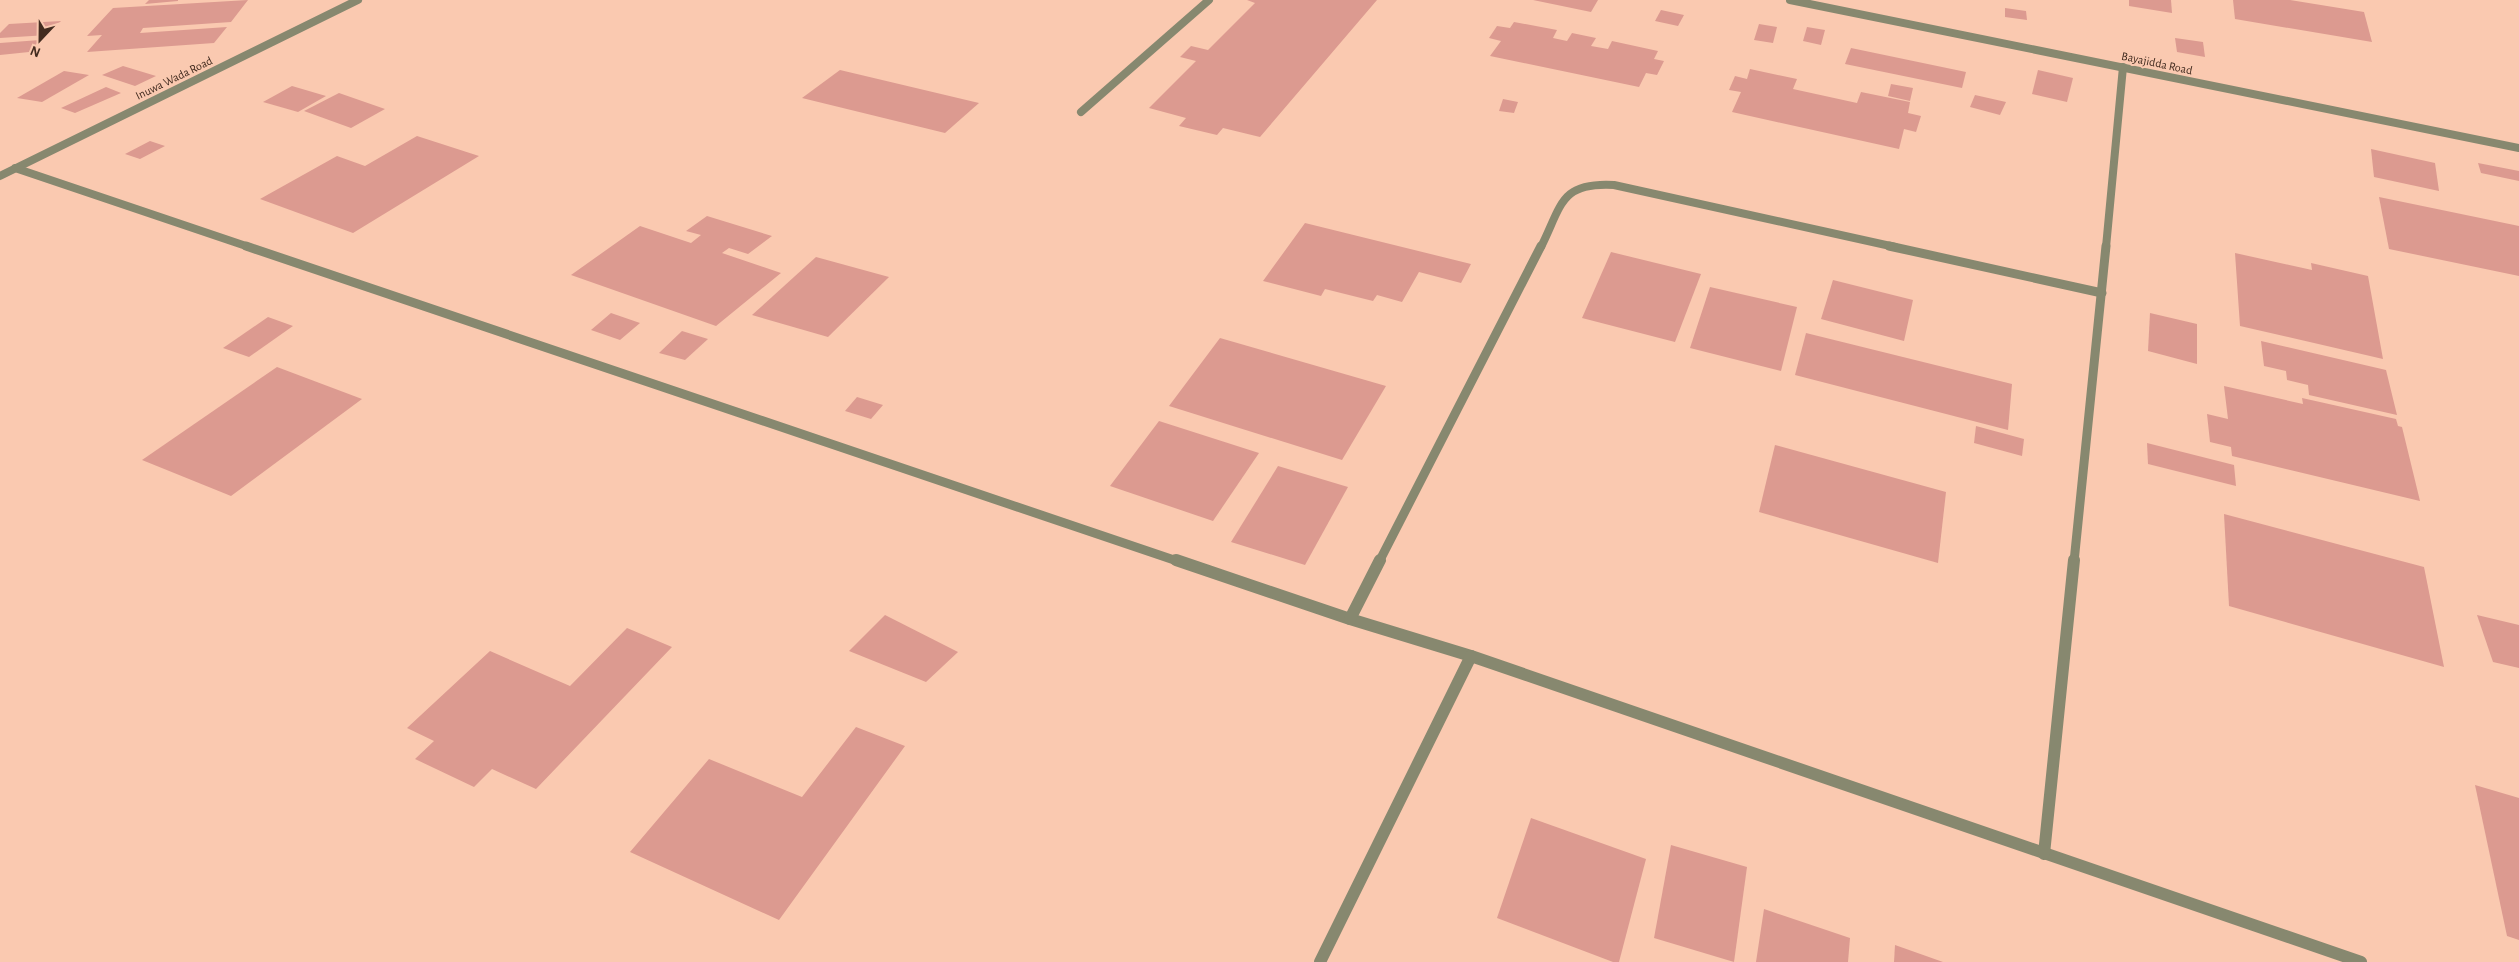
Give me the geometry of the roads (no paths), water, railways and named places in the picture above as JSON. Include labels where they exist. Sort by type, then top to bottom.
[{"type":"street","name":"Inuwa Wada Road","points":[[0,176],[358,0]]},
{"type":"street","points":[[1081,112],[1208,0]]},
{"type":"street","name":"Bayajidda Road","points":[[1790,0],[2519,148]]},
{"type":"street","points":[[2044,854],[2102,293],[2123,67]]},
{"type":"street","points":[[15,168],[1350,619],[1471,656],[2362,962]]},
{"type":"street","points":[[1350,619],[1568,194],[1577,187],[1592,183],[1614,185],[2102,293]]},
{"type":"street","points":[[1320,962],[1471,656]]}]
